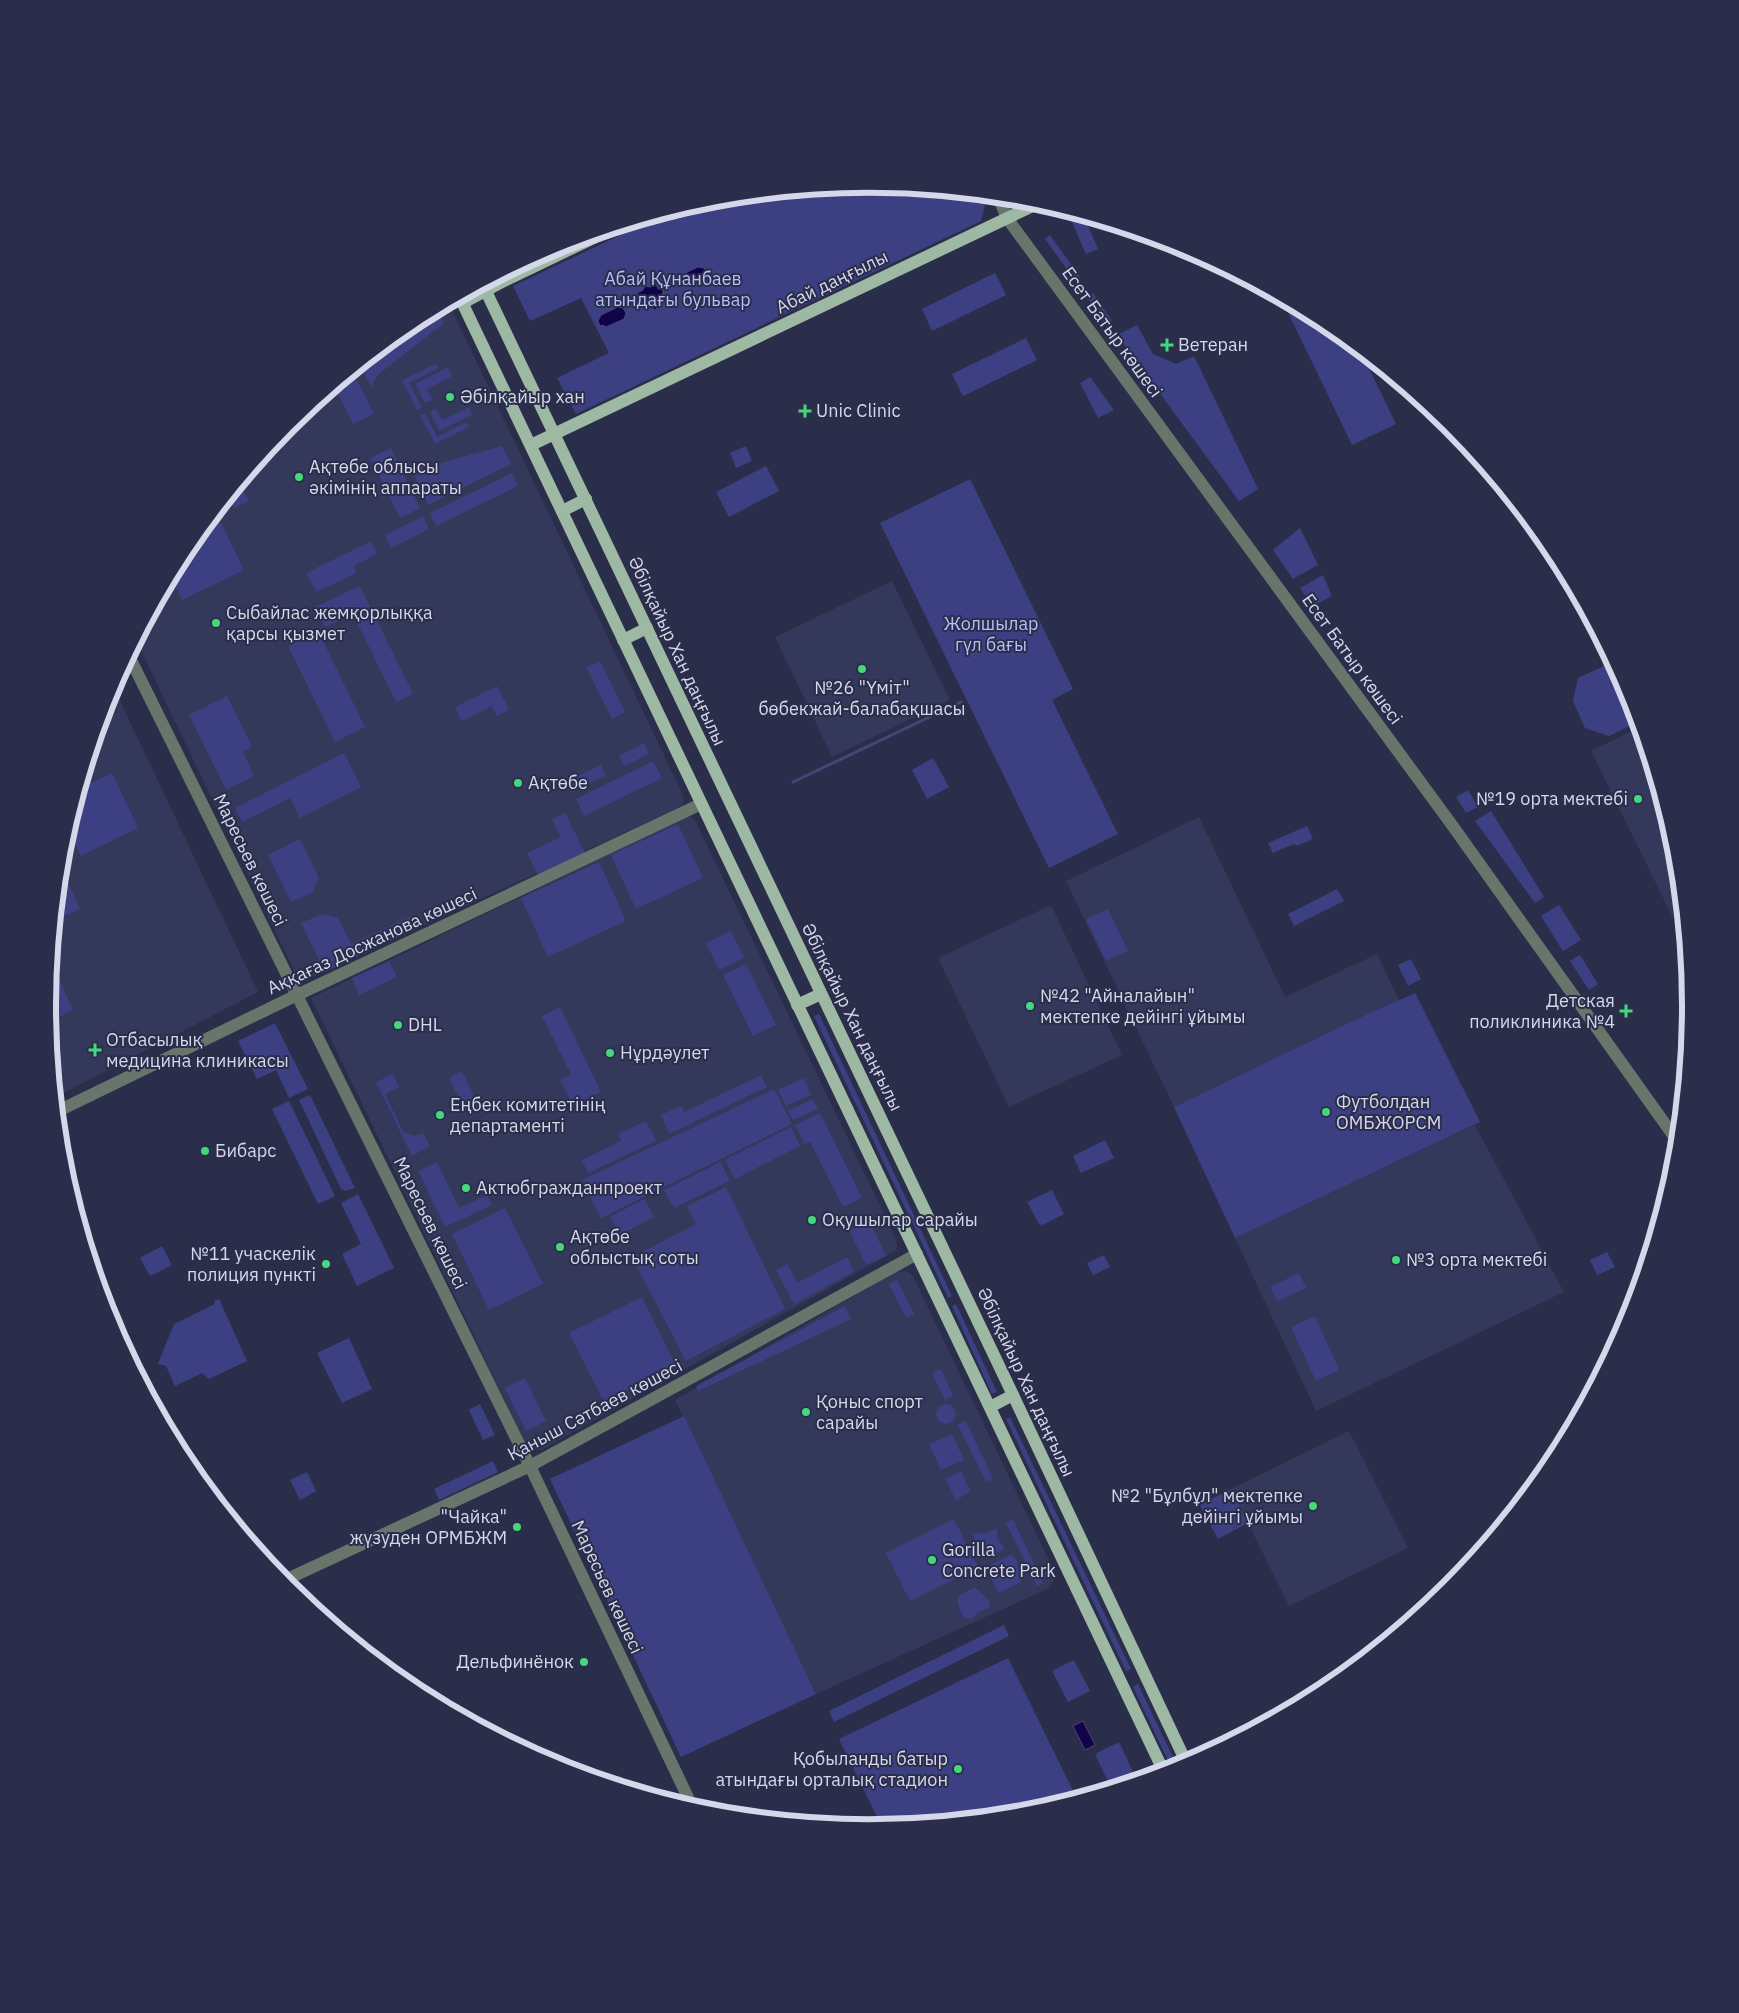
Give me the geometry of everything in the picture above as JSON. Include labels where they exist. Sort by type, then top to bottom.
[{"type":"main road","name":"Абай даңғылы","points":[[531,445],[1027,209]]},
{"type":"main road","points":[[505,279],[530,268]]},
{"type":"main road","name":"Әбілқайыр Хан даңғылы","points":[[486,290],[1184,1757]]},
{"type":"main road","points":[[463,302],[1161,1766]]},
{"type":"main road","points":[[562,511],[586,499]]},
{"type":"main road","points":[[623,640],[647,628]]},
{"type":"main road","points":[[797,1005],[821,994]]},
{"type":"main road","points":[[990,1407],[1013,1395]]},
{"type":"street","name":"Есет Батыр көшесі","points":[[1002,204],[1008,218],[1445,816],[1672,1134]]},
{"type":"street","name":"Маресьев көшесі","points":[[133,663],[530,1466],[689,1799]]},
{"type":"street","name":"Аққағаз Досжанова көшесі","points":[[63,1109],[297,995],[701,804]]},
{"type":"street","name":"Қаныш Сәтбаев көшесі","points":[[290,1578],[530,1466],[917,1254]]},
{"type":"shaded area","points":[[698,267],[704,268],[706,273],[704,279],[687,287],[681,286],[678,281],[681,275]]},
{"type":"shaded area","points":[[656,284],[658,289],[663,291],[662,297],[664,302],[658,305],[656,310],[651,308],[646,310],[643,305],[640,306],[637,303],[640,298],[637,293],[643,290],[645,286],[650,287]]},
{"type":"shaded area","points":[[618,307],[623,308],[626,313],[624,319],[606,327],[600,326],[598,321],[601,315]]},
{"type":"shaded area","points":[[451,309],[683,795],[684,802],[682,806],[300,983],[140,648],[165,600],[193,555],[224,511],[258,470],[294,431],[333,395],[374,361]]},
{"type":"shaded area","name":"№26 \"Үміт\" бөбекжай-балабақшасы","points":[[892,581],[950,700],[832,757],[775,637]]},
{"type":"shaded area","points":[[118,696],[258,992],[61,1094],[56,1007],[58,953],[63,900],[84,796],[99,745]]},
{"type":"shaded area","name":"№19 орта мектебі","points":[[1634,730],[1655,796],[1667,848],[1677,916],[1673,918],[1591,751]]},
{"type":"shaded area","points":[[686,817],[691,817],[695,820],[896,1239],[897,1246],[895,1251],[541,1450],[533,1450],[527,1446],[311,998]]},
{"type":"shaded area","points":[[1199,817],[1285,997],[1377,954],[1399,1000],[1174,1107],[1066,881]]},
{"type":"shaded area","name":"№42 \"Айналайын\" мектепке дейінгі ұйымы","points":[[1051,905],[1122,1055],[1009,1107],[938,958]]},
{"type":"shaded area","name":"№3 орта мектебі","points":[[1475,1125],[1564,1292],[1316,1411],[1235,1238]]},
{"type":"shaded area","points":[[907,1271],[913,1276],[1056,1575],[1053,1583],[1047,1589],[816,1694],[675,1400],[896,1272]]},
{"type":"shaded area","name":"№2 \"Бұлбұл\" мектепке дейінгі ұйымы","points":[[1349,1431],[1408,1548],[1289,1606],[1231,1489]]},
{"type":"shaded area","points":[[1083,1721],[1095,1745],[1085,1750],[1073,1726]]},
{"type":"green space","name":"Абай Құнанбаев атындағы бульвар","points":[[870,193],[923,195],[986,202],[981,221],[576,414],[557,378],[609,353],[581,298],[530,321],[513,286],[636,228],[711,209],[763,200],[816,195]]},
{"type":"green space","points":[[1071,220],[1087,223],[1098,249],[1086,254]]},
{"type":"green space","points":[[1050,235],[1080,277],[1075,280],[1045,239]]},
{"type":"green space","points":[[995,273],[1006,295],[932,331],[922,309]]},
{"type":"green space","points":[[1093,293],[1112,321],[1105,326],[1087,297]]},
{"type":"green space","points":[[1286,308],[1366,362],[1396,424],[1352,445]]},
{"type":"green space","points":[[440,316],[444,323],[379,374],[373,382],[372,388],[363,370]]},
{"type":"green space","points":[[1137,325],[1153,354],[1176,364],[1194,356],[1258,489],[1239,501],[1117,335]]},
{"type":"green space","points":[[1026,338],[1037,360],[963,396],[952,374]]},
{"type":"green space","points":[[436,364],[438,368],[409,383],[422,407],[417,410],[402,380]]},
{"type":"green space","points":[[448,367],[452,376],[427,389],[432,400],[425,403],[415,384]]},
{"type":"green space","points":[[355,377],[374,414],[353,424],[337,392]]},
{"type":"green space","points":[[1090,377],[1114,410],[1098,418],[1080,383]]},
{"type":"green space","points":[[469,407],[472,415],[439,431],[430,412],[436,409],[442,420]]},
{"type":"green space","points":[[425,413],[437,437],[466,422],[469,427],[435,444],[420,415]]},
{"type":"green space","points":[[502,446],[511,464],[428,505],[408,463],[417,466],[430,466]]},
{"type":"green space","points":[[746,446],[752,461],[736,468],[730,453]]},
{"type":"green space","points":[[391,448],[420,508],[400,518],[370,458]]},
{"type":"green space","points":[[766,466],[779,491],[729,517],[716,492]]},
{"type":"green space","points":[[512,473],[518,486],[436,526],[430,513]]},
{"type":"green space","name":"Жолшылар гүл бағы","points":[[970,479],[1073,689],[1052,700],[1118,834],[1049,868],[880,523]]},
{"type":"green space","points":[[242,489],[249,501],[234,508],[231,502]]},
{"type":"green space","points":[[423,516],[429,529],[391,548],[385,535]]},
{"type":"green space","points":[[219,518],[244,570],[182,600],[175,585]]},
{"type":"green space","points":[[1300,528],[1318,565],[1293,579],[1273,550]]},
{"type":"green space","points":[[371,541],[377,554],[353,566],[357,573],[316,592],[306,573]]},
{"type":"green space","points":[[1323,575],[1332,596],[1313,606],[1300,588]]},
{"type":"green space","points":[[360,586],[413,694],[396,702],[353,614],[325,627],[315,607]]},
{"type":"green space","points":[[318,631],[365,727],[335,742],[288,646]]},
{"type":"green space","points":[[600,661],[625,712],[612,719],[586,667]]},
{"type":"green space","points":[[1607,665],[1632,725],[1609,736],[1585,728],[1573,701],[1578,678]]},
{"type":"green space","points":[[497,686],[509,710],[497,716],[492,706],[462,721],[455,707]]},
{"type":"green space","points":[[227,696],[252,747],[243,752],[254,776],[226,790],[189,715]]},
{"type":"green space","points":[[644,743],[649,754],[624,766],[619,756]]},
{"type":"green space","points":[[344,753],[361,787],[300,818],[290,798],[242,822],[235,808]]},
{"type":"green space","points":[[933,758],[949,787],[927,799],[912,770]]},
{"type":"green space","points":[[653,761],[662,778],[584,816],[576,799]]},
{"type":"green space","points":[[601,765],[606,775],[572,792],[567,781]]},
{"type":"green space","points":[[112,773],[138,828],[81,856],[74,841],[87,785]]},
{"type":"green space","points":[[1468,790],[1478,807],[1466,813],[1456,797]]},
{"type":"green space","points":[[1491,811],[1544,897],[1535,903],[1475,821]]},
{"type":"green space","points":[[565,813],[585,853],[538,876],[527,853],[561,837],[552,819]]},
{"type":"green space","points":[[678,824],[703,878],[636,909],[611,855]]},
{"type":"green space","points":[[1307,826],[1313,839],[1296,846],[1294,844],[1273,853],[1268,843]]},
{"type":"green space","points":[[300,839],[319,878],[312,893],[291,902],[268,855]]},
{"type":"green space","points":[[599,862],[626,921],[548,957],[521,898]]},
{"type":"green space","points":[[67,879],[80,909],[61,917]]},
{"type":"green space","points":[[1337,889],[1344,901],[1294,926],[1288,914]]},
{"type":"green space","points":[[1559,905],[1581,940],[1563,951],[1541,916]]},
{"type":"green space","points":[[1108,909],[1128,951],[1106,961],[1086,919]]},
{"type":"green space","points":[[322,914],[338,918],[351,944],[411,916],[417,928],[325,972],[301,923]]},
{"type":"green space","points":[[731,931],[744,958],[719,970],[706,943]]},
{"type":"green space","points":[[1580,955],[1598,984],[1589,990],[1570,961]]},
{"type":"green space","points":[[1411,959],[1421,979],[1408,986],[1398,965]]},
{"type":"green space","points":[[389,961],[397,977],[359,995],[352,978]]},
{"type":"green space","points":[[746,964],[776,1025],[753,1036],[723,975]]},
{"type":"green space","points":[[57,975],[73,1010],[56,1018]]},
{"type":"green space","name":"Футболдан ОМБЖОРСМ","points":[[1415,993],[1480,1122],[1235,1238],[1174,1107]]},
{"type":"green space","points":[[560,1007],[601,1092],[573,1105],[560,1080],[571,1074],[542,1016]]},
{"type":"green space","points":[[819,1014],[952,1296],[948,1298],[814,1016]]},
{"type":"green space","points":[[275,1023],[308,1089],[289,1098],[276,1070],[257,1079],[238,1041]]},
{"type":"green space","points":[[462,1071],[480,1108],[467,1114],[449,1078]]},
{"type":"green space","points":[[393,1074],[399,1087],[385,1094],[403,1131],[413,1136],[423,1133],[430,1146],[412,1156],[376,1082]]},
{"type":"green space","points":[[761,1075],[767,1087],[669,1134],[661,1115],[681,1106],[684,1112]]},
{"type":"green space","points":[[804,1078],[811,1095],[786,1106],[778,1090]]},
{"type":"green space","points":[[774,1089],[792,1124],[601,1218],[582,1180]]},
{"type":"green space","points":[[310,1095],[355,1188],[346,1191],[341,1189],[299,1100]]},
{"type":"green space","points":[[813,1099],[818,1109],[793,1120],[788,1111]]},
{"type":"green space","points":[[289,1101],[335,1196],[318,1204],[272,1109]]},
{"type":"green space","points":[[820,1113],[862,1198],[843,1207],[810,1142],[804,1144],[795,1125]]},
{"type":"green space","points":[[646,1121],[656,1141],[588,1173],[582,1160],[621,1141],[618,1134]]},
{"type":"green space","points":[[791,1127],[800,1146],[735,1179],[725,1160]]},
{"type":"green space","points":[[1105,1140],[1114,1158],[1081,1173],[1073,1156]]},
{"type":"green space","points":[[437,1162],[459,1208],[487,1195],[492,1205],[445,1227],[418,1171]]},
{"type":"green space","points":[[721,1162],[730,1181],[674,1208],[664,1190]]},
{"type":"green space","points":[[726,1187],[785,1309],[686,1361],[632,1257],[696,1224],[687,1206]]},
{"type":"green space","points":[[1052,1190],[1064,1214],[1043,1225],[1039,1224],[1027,1202]]},
{"type":"green space","points":[[358,1194],[394,1268],[357,1286],[342,1254],[361,1244],[341,1203]]},
{"type":"green space","points":[[644,1199],[654,1217],[620,1235],[610,1217]]},
{"type":"green space","points":[[505,1208],[543,1284],[489,1310],[452,1234]]},
{"type":"green space","points":[[869,1220],[886,1256],[866,1265],[849,1230]]},
{"type":"green space","points":[[162,1246],[172,1265],[150,1276],[140,1258]]},
{"type":"green space","points":[[1607,1252],[1615,1267],[1597,1275],[1590,1260]]},
{"type":"green space","points":[[1104,1255],[1110,1267],[1093,1275],[1087,1263]]},
{"type":"green space","points":[[847,1257],[854,1272],[794,1304],[776,1270],[787,1264],[797,1283]]},
{"type":"green space","points":[[1299,1273],[1306,1288],[1277,1301],[1270,1287]]},
{"type":"green space","points":[[897,1280],[914,1314],[906,1318],[889,1284]]},
{"type":"green space","points":[[642,1297],[676,1366],[604,1402],[569,1333]]},
{"type":"green space","points":[[219,1299],[247,1361],[209,1379],[202,1373],[175,1386],[166,1366],[158,1364],[174,1324],[215,1304],[214,1301]]},
{"type":"green space","points":[[956,1304],[997,1392],[992,1394],[952,1306]]},
{"type":"green space","points":[[845,1306],[851,1319],[698,1391],[696,1386]]},
{"type":"green space","points":[[1315,1316],[1339,1370],[1316,1381],[1291,1327]]},
{"type":"green space","points":[[349,1338],[372,1389],[342,1403],[317,1353]]},
{"type":"green space","points":[[941,1369],[953,1396],[945,1400],[932,1373]]},
{"type":"green space","points":[[525,1378],[546,1421],[526,1431],[505,1388]]},
{"type":"green space","points":[[480,1404],[495,1435],[483,1440],[469,1410]]},
{"type":"green space","points":[[946,1404],[953,1407],[956,1414],[953,1421],[946,1424],[939,1421],[936,1414],[939,1407]]},
{"type":"green space","points":[[684,1416],[816,1694],[681,1757],[550,1479]]},
{"type":"green space","points":[[1010,1417],[1131,1669],[1126,1671],[1006,1419]]},
{"type":"green space","points":[[966,1421],[993,1479],[986,1482],[958,1425]]},
{"type":"green space","points":[[952,1434],[964,1460],[941,1470],[929,1444]]},
{"type":"green space","points":[[493,1461],[498,1472],[439,1500],[434,1489]]},
{"type":"green space","points":[[961,1471],[970,1491],[956,1501],[946,1479]]},
{"type":"green space","points":[[307,1472],[316,1491],[300,1500],[290,1480]]},
{"type":"green space","points":[[1231,1489],[1248,1523],[1218,1539],[1200,1505]]},
{"type":"green space","name":"Gorilla Concrete Park","points":[[954,1519],[978,1567],[910,1601],[886,1553]]},
{"type":"green space","points":[[1013,1519],[1043,1583],[1037,1586],[1006,1523]]},
{"type":"green space","points":[[997,1528],[997,1538],[1005,1549],[982,1558],[972,1533],[982,1534]]},
{"type":"green space","points":[[1011,1555],[1017,1561],[1021,1582],[998,1593],[986,1567]]},
{"type":"green space","points":[[974,1587],[989,1600],[990,1607],[978,1612],[970,1619],[963,1616],[959,1608],[958,1599],[961,1594]]},
{"type":"green space","points":[[1004,1625],[1009,1636],[834,1722],[829,1711]]},
{"type":"green space","name":"Қобыланды батыр атындағы орталық стадион","points":[[1008,1658],[1074,1793],[976,1813],[878,1820],[839,1739]]},
{"type":"green space","points":[[1074,1660],[1090,1691],[1068,1702],[1052,1671]]},
{"type":"green space","points":[[1138,1684],[1174,1760],[1169,1763],[1133,1687]]},
{"type":"green space","points":[[1119,1742],[1135,1776],[1109,1784],[1095,1754]]},
{"type":"waterway","points":[[793,782],[961,702]]},
{"type":"place","name":"Ветеран","points":[[1167,345]]},
{"type":"place","name":"Әбілқайыр хан","points":[[450,397]]},
{"type":"place","name":"Unic Clinic","points":[[805,411]]},
{"type":"place","name":"Ақтөбе облысы әкімінің аппараты","points":[[299,477]]},
{"type":"place","name":"Сыбайлас жемқорлыққа қарсы қызмет","points":[[216,623]]},
{"type":"place","name":"№26 \"Үміт\" бөбекжай-балабақшасы","points":[[862,669]]},
{"type":"place","name":"Ақтөбе","points":[[518,783]]},
{"type":"place","name":"№19 орта мектебі","points":[[1638,799]]},
{"type":"place","name":"№42 \"Айналайын\" мектепке дейінгі ұйымы","points":[[1030,1006]]},
{"type":"place","name":"Детская поликлиника №4","points":[[1626,1011]]},
{"type":"place","name":"DHL","points":[[398,1025]]},
{"type":"place","name":"Отбасылық медицина клиникасы","points":[[95,1050]]},
{"type":"place","name":"Нұрдәулет","points":[[610,1053]]},
{"type":"place","name":"Футболдан ОМБЖОРСМ","points":[[1326,1112]]},
{"type":"place","name":"Еңбек комитетінің департаменті","points":[[440,1115]]},
{"type":"place","name":"Бибарс","points":[[205,1151]]},
{"type":"place","name":"Актюбгражданпроект","points":[[466,1188]]},
{"type":"place","name":"Оқушылар сарайы","points":[[812,1220]]},
{"type":"place","name":"Ақтөбе облыстық соты","points":[[560,1247]]},
{"type":"place","name":"№3 орта мектебі","points":[[1396,1260]]},
{"type":"place","name":"№11 учаскелік полиция пункті","points":[[326,1264]]},
{"type":"place","name":"Қоныс спорт сарайы","points":[[806,1412]]},
{"type":"place","name":"№2 \"Бұлбұл\" мектепке дейінгі ұйымы","points":[[1313,1506]]},
{"type":"place","name":"\"Чайка\" жүзуден ОРМБЖМ","points":[[517,1527]]},
{"type":"place","name":"Gorilla Concrete Park","points":[[932,1560]]},
{"type":"place","name":"Дельфинёнок","points":[[584,1662]]},
{"type":"place","name":"Қобыланды батыр атындағы орталық стадион","points":[[958,1769]]}]
